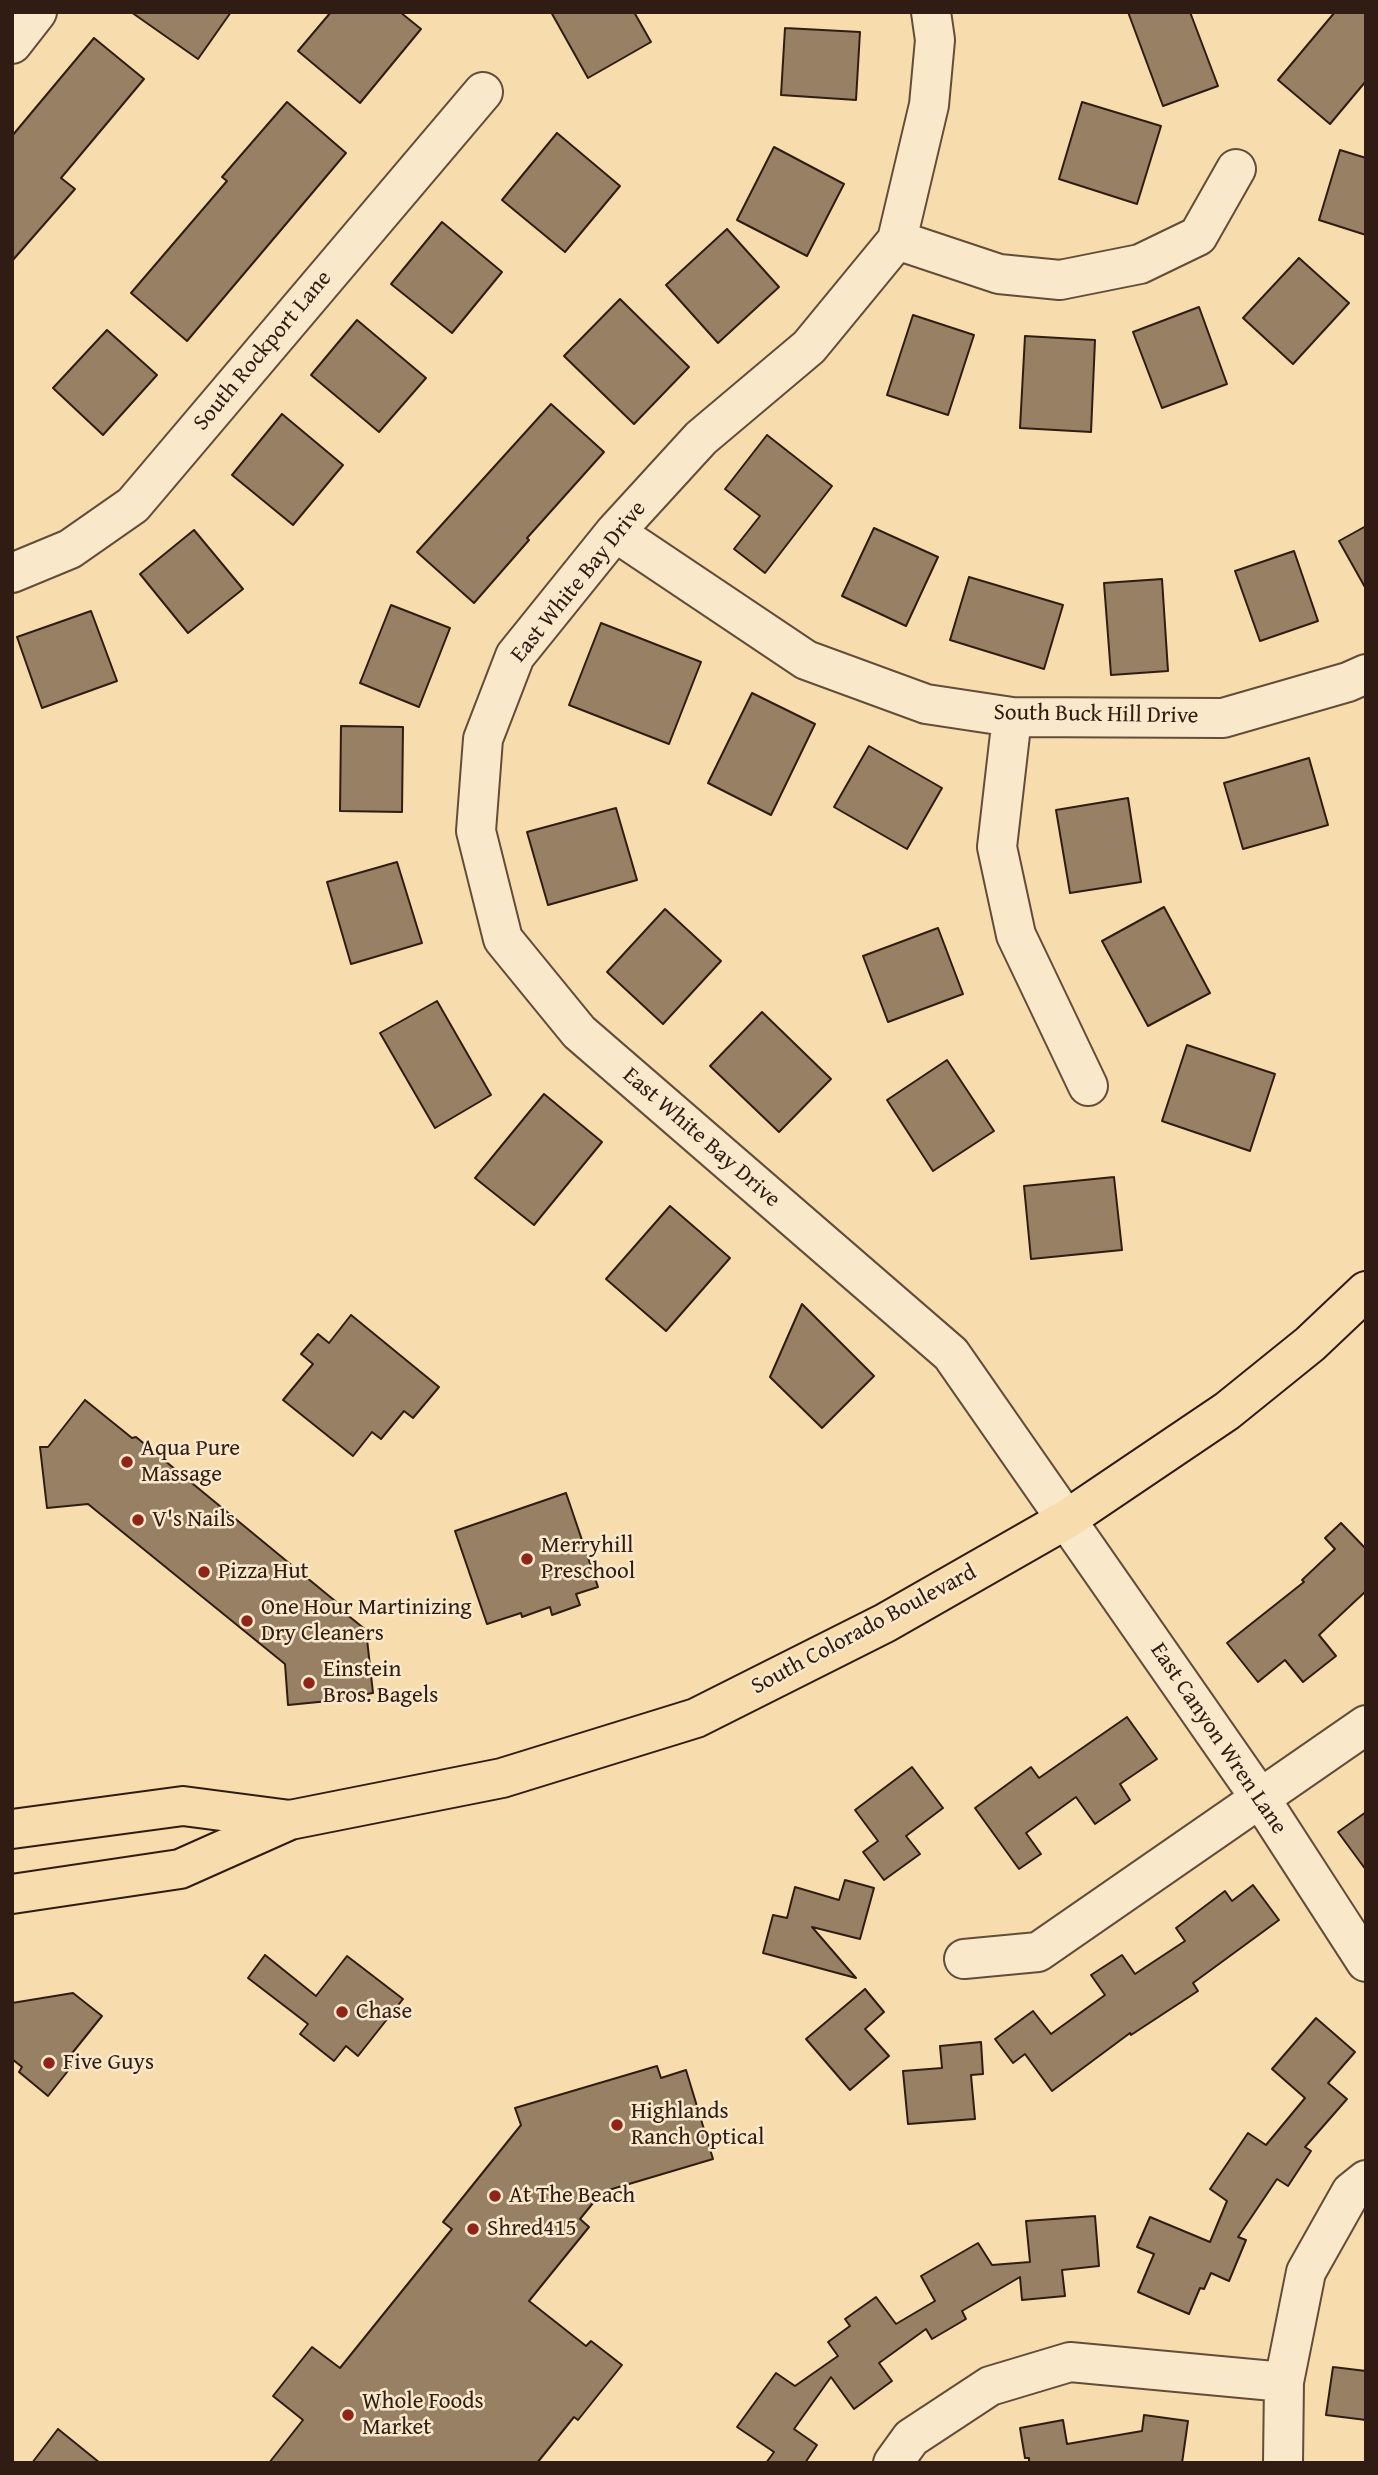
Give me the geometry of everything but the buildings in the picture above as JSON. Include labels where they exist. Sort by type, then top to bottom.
[{"type":"main road","name":"South Colorado Boulevard","points":[[12,1895],[180,1869],[290,1820],[502,1778],[696,1718],[885,1623],[1067,1519],[1227,1410],[1310,1344],[1366,1291]]},
{"type":"main road","name":"South Colorado Boulevard","points":[[12,1829],[183,1806],[290,1820]]},
{"type":"street","name":"East White Bay Drive","points":[[931,12],[934,40],[929,105],[897,240],[808,347],[701,438],[615,532],[515,656],[483,739],[476,831],[503,939],[579,1032],[951,1354],[1067,1519]]},
{"type":"street","name":"South Rockport Lane","points":[[12,573],[71,549],[133,505],[483,92]]},
{"type":"street","points":[[897,240],[999,274],[1060,280],[1140,264],[1198,236],[1236,169]]},
{"type":"street","name":"South Buck Hill Drive","points":[[615,532],[806,660],[926,704],[1012,717],[1223,718],[1348,682],[1366,674]]},
{"type":"street","points":[[1012,717],[998,847],[1016,935],[1088,1086]]},
{"type":"street","name":"East Canyon Wren Lane","points":[[1067,1519],[1260,1798],[1366,1962]]},
{"type":"street","points":[[964,1959],[1038,1952],[1366,1725]]},
{"type":"street","points":[[1283,2463],[1283,2382],[1306,2272],[1352,2192],[1366,2180]]},
{"type":"street","points":[[893,2463],[911,2438],[990,2386],[1070,2362],[1283,2382]]},
{"type":"place","name":"Aqua Pure Massage","points":[[127,1462]]},
{"type":"place","name":"V's Nails","points":[[138,1520]]},
{"type":"place","name":"Merryhill Preschool","points":[[527,1559]]},
{"type":"place","name":"Pizza Hut","points":[[204,1572]]},
{"type":"place","name":"One Hour Martinizing Dry Cleaners","points":[[247,1621]]},
{"type":"place","name":"Einstein Bros. Bagels","points":[[309,1683]]},
{"type":"place","name":"Chase","points":[[342,2012]]},
{"type":"place","name":"Five Guys","points":[[49,2063]]},
{"type":"place","name":"Highlands Ranch Optical","points":[[617,2125]]},
{"type":"place","name":"At The Beach","points":[[495,2196]]},
{"type":"place","name":"Shred415","points":[[473,2229]]},
{"type":"place","name":"Whole Foods Market","points":[[348,2415]]}]
